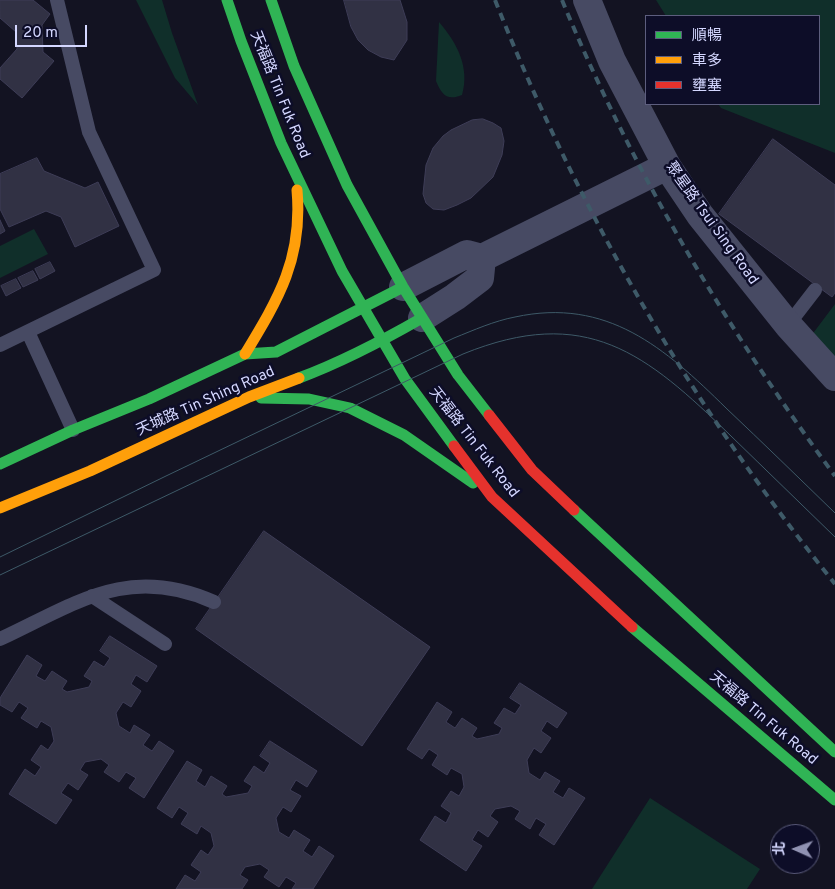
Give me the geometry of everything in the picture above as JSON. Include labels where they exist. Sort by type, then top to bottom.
[{"type":"main road","name":"天福路 Tin Fuk Road","points":[[228,0],[258,87],[294,174],[334,254],[405,379],[492,497],[631,626],[835,800]]},
{"type":"main road","name":"天福路 Tin Fuk Road","points":[[271,0],[294,66],[346,185],[403,287],[458,375],[532,470],[835,752]]},
{"type":"main road","points":[[245,354],[281,292],[296,249],[298,201],[294,174]]},
{"type":"main road","name":"天城路 Tin Shing Road","points":[[0,464],[73,430],[149,399],[245,354],[276,352],[403,287]]},
{"type":"main road","name":"天城路 Tin Shing Road","points":[[0,508],[90,471],[249,397],[336,364],[422,318]]},
{"type":"main road","points":[[249,397],[309,399],[350,408],[404,435],[492,497]]},
{"type":"main road","points":[[33,507],[90,471]]},
{"type":"street","name":"聚星路 Tsui Sing Road","points":[[588,0],[612,61],[667,166],[700,215],[788,326],[835,377]]},
{"type":"street","points":[[403,287],[467,254],[482,258],[667,166]]},
{"type":"street","points":[[422,318],[480,278],[482,258]]},
{"type":"lane","points":[[0,345],[154,270],[89,132],[57,0]]},
{"type":"lane","points":[[788,326],[815,290]]},
{"type":"lane","points":[[28,332],[73,430]]},
{"type":"lane","points":[[0,639],[92,596],[124,588],[159,586],[178,589],[214,602]]},
{"type":"lane","points":[[92,596],[165,644]]},
{"type":"green space","points":[[136,0],[162,0],[198,105],[175,78]]},
{"type":"green space","points":[[656,0],[835,0],[835,153],[721,108],[719,105],[820,105],[820,15],[665,15]]},
{"type":"green space","points":[[439,22],[451,38],[463,65],[464,85],[462,95],[457,97],[449,97],[443,93],[436,81]]},
{"type":"green space","points":[[34,229],[48,254],[0,278],[0,246]]},
{"type":"green space","points":[[835,304],[835,360],[811,336]]},
{"type":"green space","points":[[650,798],[760,869],[747,889],[592,889]]},
{"type":"building","points":[[0,0],[33,0],[50,14],[42,25],[43,52],[54,61],[22,98],[0,79],[0,68],[17,49],[16,32],[0,18]]},
{"type":"building","points":[[344,0],[400,0],[407,22],[407,40],[394,60],[381,57],[368,50],[358,40],[351,27]]},
{"type":"building","points":[[483,119],[501,128],[504,141],[502,155],[493,177],[471,198],[444,210],[433,209],[426,203],[423,194],[426,165],[433,148],[451,130],[472,120]]},
{"type":"building","points":[[773,139],[835,185],[835,293],[832,297],[719,214]]},
{"type":"building","points":[[37,158],[44,171],[85,188],[98,182],[119,226],[75,247],[61,217],[46,211],[9,227],[0,209],[0,174]]},
{"type":"building","points":[[0,220],[5,231],[0,234]]},
{"type":"building","points":[[50,262],[55,271],[40,279],[35,269]]},
{"type":"building","points":[[33,271],[38,280],[23,287],[18,278]]},
{"type":"building","points":[[16,279],[21,288],[6,296],[1,286]]},
{"type":"building","points":[[264,531],[430,647],[362,746],[196,629]]},
{"type":"building","points":[[110,636],[157,666],[147,682],[136,675],[131,684],[141,691],[131,707],[123,702],[116,713],[119,726],[130,733],[134,725],[150,735],[143,745],[152,751],[159,741],[174,751],[144,798],[129,788],[136,778],[126,772],[119,782],[104,772],[109,765],[101,759],[85,762],[80,770],[88,775],[78,790],[68,783],[61,793],[72,800],[56,824],[9,794],[25,769],[35,776],[41,767],[31,760],[41,745],[48,750],[54,741],[51,727],[41,721],[37,728],[21,718],[28,708],[19,702],[12,712],[0,705],[0,698],[27,655],[42,665],[36,676],[45,681],[52,671],[67,681],[62,689],[67,692],[89,687],[92,681],[84,676],[94,661],[104,667],[110,658],[100,651]]},
{"type":"building","points":[[520,683],[567,713],[557,728],[547,721],[541,731],[551,738],[541,753],[534,748],[527,760],[529,773],[540,780],[545,772],[560,781],[553,792],[563,798],[569,788],[585,798],[554,845],[539,835],[546,824],[536,818],[530,829],[515,819],[520,811],[511,806],[495,809],[490,816],[498,822],[488,837],[478,830],[472,840],[482,846],[466,871],[420,840],[435,816],[446,823],[451,813],[441,806],[451,791],[459,796],[464,787],[462,774],[451,768],[447,775],[432,765],[438,755],[429,749],[422,759],[407,749],[437,702],[452,712],[446,722],[455,728],[462,718],[477,728],[472,736],[477,739],[499,734],[502,728],[494,723],[504,708],[515,714],[521,705],[510,698]]},
{"type":"building","points":[[270,741],[317,771],[307,787],[296,780],[290,790],[301,796],[291,812],[283,807],[276,818],[279,832],[289,838],[294,830],[310,840],[303,851],[312,857],[319,846],[334,856],[313,889],[292,889],[296,883],[286,877],[279,887],[264,877],[269,870],[260,864],[245,867],[240,875],[248,880],[242,889],[176,889],[185,875],[195,881],[201,872],[191,865],[201,850],[208,855],[214,846],[211,833],[201,826],[197,834],[181,824],[188,813],[179,807],[172,818],[157,808],[187,761],[202,770],[196,781],[205,787],[211,776],[227,786],[222,794],[226,797],[248,793],[252,786],[244,781],[254,766],[264,773],[270,763],[260,756]]},
{"type":"tram line","points":[[0,557],[454,338],[507,319],[548,313],[578,314],[606,321],[632,332],[657,348],[703,386],[835,513]]},
{"type":"tram line","points":[[0,575],[463,354],[506,340],[545,334],[579,336],[611,345],[641,360],[671,381],[700,407],[835,537]]},
{"type":"railway","points":[[495,0],[528,79],[564,156],[602,232],[643,305],[733,447],[835,584]]},
{"type":"railway","points":[[562,0],[589,63],[619,125],[650,186],[684,246],[756,363],[835,476]]},
{"type":"traffic: fast","points":[[227,0],[281,143],[342,271],[405,379],[454,446]]},
{"type":"traffic: fast","points":[[271,0],[294,66],[347,185],[403,287],[458,375],[489,415]]},
{"type":"traffic: fast","points":[[0,464],[73,430],[149,399],[245,354],[276,352],[403,287]]},
{"type":"traffic: fast","points":[[299,378],[362,351],[422,318]]},
{"type":"traffic: fast","points":[[261,398],[309,399],[350,408],[404,435],[473,483]]},
{"type":"traffic: fast","points":[[574,510],[835,752]]},
{"type":"traffic: fast","points":[[632,627],[835,800]]},
{"type":"traffic: slow","points":[[245,354],[278,295],[286,276],[296,236],[298,214],[297,190]]},
{"type":"traffic: slow","points":[[0,508],[90,471],[249,397],[299,378]]},
{"type":"traffic: jam","points":[[489,415],[532,470],[574,510]]},
{"type":"traffic: jam","points":[[454,446],[492,497],[632,627]]}]
